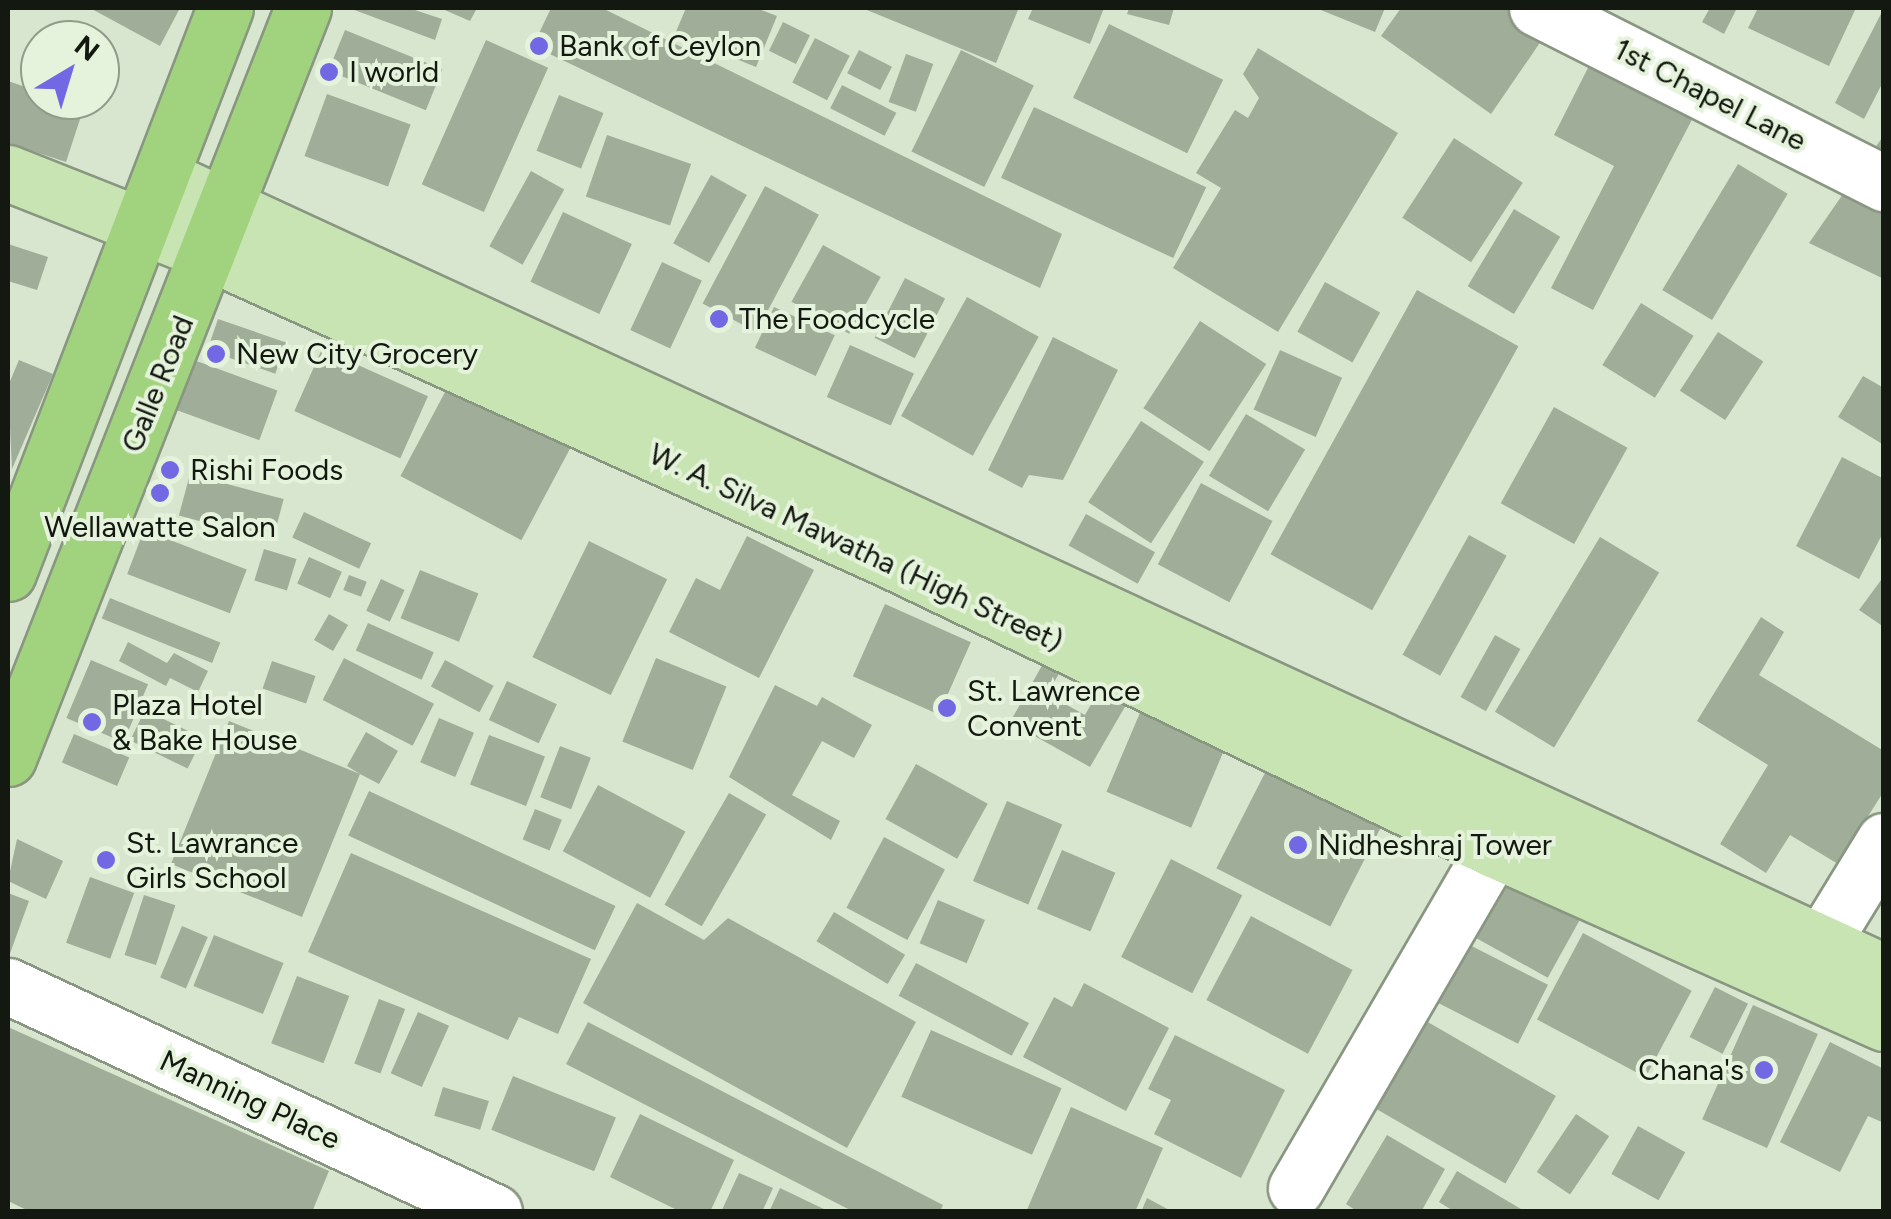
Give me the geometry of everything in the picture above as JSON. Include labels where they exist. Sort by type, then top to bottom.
[{"type":"highway","points":[[8,573],[225,8]]},
{"type":"highway","name":"Galle Road","points":[[8,758],[303,8]]},
{"type":"main road","points":[[8,173],[153,202],[217,229]]},
{"type":"main road","name":"W. A. Silva Mawatha (High Street)","points":[[217,229],[888,560],[1493,849],[1884,1023]]},
{"type":"main road","name":"W. A. Silva Mawatha (High Street)","points":[[217,229],[1884,972]]},
{"type":"street","name":"1st Chapel Lane","points":[[1537,8],[1884,182]]},
{"type":"street","points":[[1821,944],[1884,841]]},
{"type":"street","points":[[1296,1188],[1493,849]]},
{"type":"street","name":"Manning Place","points":[[8,986],[494,1212]]},
{"type":"building","points":[[90,8],[180,8],[160,46],[120,24],[120,20]]},
{"type":"building","points":[[349,8],[409,8],[442,19],[435,40]]},
{"type":"building","points":[[440,8],[477,8],[470,21]]},
{"type":"building","points":[[551,8],[602,8],[1062,234],[1040,288],[533,46]]},
{"type":"building","points":[[686,8],[756,8],[777,16],[756,67],[675,34]]},
{"type":"building","points":[[862,8],[1013,8],[1018,10],[996,63]]},
{"type":"building","points":[[1033,8],[1104,8],[1090,44],[1028,19]]},
{"type":"building","points":[[1129,8],[1174,8],[1169,25],[1127,14]]},
{"type":"building","points":[[1316,8],[1385,8],[1375,32]]},
{"type":"building","points":[[1401,8],[1514,8],[1548,31],[1491,114],[1381,36]]},
{"type":"building","points":[[1710,8],[1737,8],[1724,34],[1702,22]]},
{"type":"building","points":[[1758,8],[1856,8],[1829,66],[1748,28]]},
{"type":"building","points":[[1884,8],[1884,80],[1864,119],[1835,103]]},
{"type":"building","points":[[783,22],[810,35],[796,64],[769,51]]},
{"type":"building","points":[[1109,24],[1223,80],[1187,153],[1073,98]]},
{"type":"building","points":[[345,30],[442,69],[426,110],[329,71]]},
{"type":"building","points":[[815,38],[850,56],[827,100],[792,83]]},
{"type":"building","points":[[486,40],[548,68],[484,212],[422,184]]},
{"type":"building","points":[[1258,48],[1398,133],[1278,332],[1173,268],[1221,188],[1196,173],[1235,110],[1248,118],[1259,98],[1243,74]]},
{"type":"building","points":[[859,50],[892,67],[880,90],[847,73]]},
{"type":"building","points":[[961,50],[1034,86],[984,187],[911,152]]},
{"type":"building","points":[[906,54],[933,64],[916,112],[889,102]]},
{"type":"building","points":[[1595,54],[1698,108],[1593,310],[1551,288],[1614,166],[1554,135]]},
{"type":"building","points":[[8,81],[20,85],[20,120],[80,120],[66,162],[8,143]]},
{"type":"building","points":[[842,85],[896,113],[885,136],[830,108]]},
{"type":"building","points":[[327,94],[411,124],[388,186],[304,156]]},
{"type":"building","points":[[559,95],[604,113],[581,169],[537,151]]},
{"type":"building","points":[[1034,107],[1206,187],[1173,258],[1001,178]]},
{"type":"building","points":[[607,135],[691,164],[670,225],[586,196]]},
{"type":"building","points":[[1884,135],[1884,279],[1809,243]]},
{"type":"building","points":[[1454,138],[1523,183],[1471,262],[1402,218]]},
{"type":"building","points":[[1738,164],[1788,194],[1712,320],[1662,290]]},
{"type":"building","points":[[531,171],[564,189],[523,265],[489,246]]},
{"type":"building","points":[[711,175],[747,195],[709,263],[673,243]]},
{"type":"building","points":[[765,186],[819,215],[756,332],[703,303]]},
{"type":"building","points":[[1514,209],[1560,237],[1514,314],[1468,286]]},
{"type":"building","points":[[563,212],[632,244],[599,314],[530,282]]},
{"type":"building","points":[[8,244],[48,257],[37,290],[8,281]]},
{"type":"building","points":[[823,245],[881,277],[849,334],[791,302]]},
{"type":"building","points":[[662,262],[702,281],[670,349],[630,330]]},
{"type":"building","points":[[905,278],[945,298],[915,358],[875,338]]},
{"type":"building","points":[[1325,282],[1380,313],[1352,362],[1297,332]]},
{"type":"building","points":[[1417,290],[1518,346],[1372,610],[1271,554]]},
{"type":"building","points":[[967,297],[1039,337],[973,456],[901,416]]},
{"type":"building","points":[[1641,303],[1694,336],[1655,398],[1602,365]]},
{"type":"building","points":[[774,307],[835,335],[816,376],[755,348]]},
{"type":"building","points":[[218,319],[286,342],[275,374],[207,350]]},
{"type":"building","points":[[1200,321],[1266,364],[1210,451],[1143,408]]},
{"type":"building","points":[[1718,332],[1763,361],[1725,420],[1680,391]]},
{"type":"building","points":[[1053,337],[1118,370],[1063,480],[1029,475],[1022,488],[988,470]]},
{"type":"building","points":[[850,345],[914,373],[891,426],[827,397]]},
{"type":"building","points":[[322,349],[428,396],[400,458],[294,411]]},
{"type":"building","points":[[1280,350],[1342,378],[1316,437],[1254,409]]},
{"type":"building","points":[[191,359],[277,390],[259,440],[173,409]]},
{"type":"building","points":[[19,360],[53,374],[12,469],[8,386]]},
{"type":"building","points":[[1863,376],[1884,388],[1884,445],[1838,417]]},
{"type":"building","points":[[453,377],[574,441],[521,540],[400,476]]},
{"type":"building","points":[[1554,407],[1627,448],[1574,544],[1501,503]]},
{"type":"building","points":[[1246,414],[1305,450],[1268,511],[1209,476]]},
{"type":"building","points":[[1141,421],[1204,462],[1151,543],[1088,502]]},
{"type":"building","points":[[1842,457],[1884,479],[1884,531],[1859,579],[1796,546]]},
{"type":"building","points":[[190,474],[284,499],[273,541],[179,516]]},
{"type":"building","points":[[1201,483],[1273,521],[1229,602],[1158,564]]},
{"type":"building","points":[[304,512],[371,543],[359,569],[292,537]]},
{"type":"building","points":[[1086,514],[1155,552],[1138,584],[1069,545]]},
{"type":"building","points":[[144,530],[247,569],[230,613],[127,574]]},
{"type":"building","points":[[1469,535],[1507,556],[1440,676],[1403,655]]},
{"type":"building","points":[[747,536],[814,570],[759,678],[669,632],[696,578],[720,590]]},
{"type":"building","points":[[1600,537],[1659,573],[1554,747],[1495,712]]},
{"type":"building","points":[[589,541],[667,579],[611,695],[532,657]]},
{"type":"building","points":[[264,549],[297,559],[287,590],[254,581]]},
{"type":"building","points":[[309,557],[342,572],[330,598],[297,583]]},
{"type":"building","points":[[420,570],[478,594],[459,642],[401,618]]},
{"type":"building","points":[[349,575],[367,582],[361,597],[343,590]]},
{"type":"building","points":[[1884,576],[1884,627],[1859,610]]},
{"type":"building","points":[[381,579],[405,590],[390,622],[366,611]]},
{"type":"building","points":[[110,598],[220,643],[212,663],[102,618]]},
{"type":"building","points":[[885,604],[971,642],[939,714],[853,676]]},
{"type":"building","points":[[329,614],[348,625],[333,651],[314,640]]},
{"type":"building","points":[[1761,617],[1784,632],[1759,675],[1884,751],[1884,791],[1838,864],[1790,835],[1766,873],[1720,844],[1768,765],[1697,721]]},
{"type":"building","points":[[368,623],[434,652],[422,680],[356,650]]},
{"type":"building","points":[[1495,635],[1520,649],[1486,711],[1461,697]]},
{"type":"building","points":[[128,642],[167,663],[174,653],[208,671],[198,692],[170,678],[166,686],[119,661]]},
{"type":"building","points":[[344,658],[434,704],[413,746],[323,700]]},
{"type":"building","points":[[656,658],[726,686],[693,770],[622,741]]},
{"type":"building","points":[[91,660],[148,684],[123,742],[66,718]]},
{"type":"building","points":[[445,660],[494,686],[479,712],[431,686]]},
{"type":"building","points":[[272,661],[315,676],[306,703],[263,688]]},
{"type":"building","points":[[1044,662],[1060,672],[1047,694],[1085,715],[1099,690],[1126,705],[1090,767],[1010,722]]},
{"type":"building","points":[[507,681],[557,704],[539,743],[489,720]]},
{"type":"building","points":[[775,685],[817,706],[822,697],[872,725],[854,758],[822,741],[792,795],[840,821],[831,840],[729,777]]},
{"type":"building","points":[[1142,708],[1227,744],[1191,828],[1106,792]]},
{"type":"building","points":[[145,710],[203,738],[188,769],[130,741]]},
{"type":"building","points":[[439,718],[474,733],[455,777],[420,762]]},
{"type":"building","points":[[229,721],[360,774],[302,917],[171,864]]},
{"type":"building","points":[[366,732],[398,751],[379,784],[347,766]]},
{"type":"building","points":[[74,734],[129,757],[117,786],[62,763]]},
{"type":"building","points":[[489,735],[545,757],[526,806],[470,784]]},
{"type":"building","points":[[560,746],[591,758],[571,809],[540,797]]},
{"type":"building","points":[[916,764],[988,804],[957,859],[885,819]]},
{"type":"building","name":"Nidheshraj Tower","points":[[1269,765],[1383,823],[1330,926],[1216,868]]},
{"type":"building","points":[[598,785],[685,831],[650,898],[563,851]]},
{"type":"building","points":[[369,791],[616,906],[595,950],[348,835]]},
{"type":"building","points":[[729,793],[766,814],[702,926],[664,905]]},
{"type":"building","points":[[1007,801],[1062,824],[1028,905],[973,881]]},
{"type":"building","points":[[535,809],[562,820],[550,850],[523,840]]},
{"type":"building","points":[[884,837],[945,869],[907,940],[846,908]]},
{"type":"building","points":[[17,839],[63,861],[46,899],[8,881]]},
{"type":"building","points":[[1062,850],[1115,873],[1090,932],[1037,909]]},
{"type":"building","points":[[351,853],[591,959],[558,1034],[519,1017],[508,1040],[308,952]]},
{"type":"building","points":[[1171,859],[1242,895],[1192,993],[1121,957]]},
{"type":"building","points":[[1497,865],[1584,913],[1548,978],[1461,930]]},
{"type":"building","points":[[90,877],[134,893],[110,959],[66,943]]},
{"type":"building","points":[[8,893],[29,901],[8,959]]},
{"type":"building","points":[[144,895],[175,905],[156,965],[125,955]]},
{"type":"building","points":[[938,900],[985,920],[967,963],[920,943]]},
{"type":"building","points":[[637,903],[704,940],[728,918],[916,1022],[847,1148],[583,1003]]},
{"type":"building","points":[[834,912],[905,955],[888,984],[816,941]]},
{"type":"building","points":[[1251,916],[1353,970],[1308,1054],[1206,1000]]},
{"type":"building","points":[[182,926],[208,937],[186,988],[160,978]]},
{"type":"building","points":[[1583,933],[1692,991],[1646,1077],[1537,1020]]},
{"type":"building","points":[[214,935],[284,963],[263,1014],[193,986]]},
{"type":"building","points":[[1458,939],[1548,985],[1518,1044],[1428,998]]},
{"type":"building","points":[[916,963],[1029,1023],[1012,1056],[899,996]]},
{"type":"building","points":[[297,976],[349,996],[323,1063],[271,1043]]},
{"type":"building","points":[[1084,983],[1169,1028],[1126,1111],[1023,1057],[1054,997],[1072,1007]]},
{"type":"building","points":[[1715,987],[1748,1004],[1723,1054],[1690,1037]]},
{"type":"building","points":[[379,999],[405,1009],[380,1073],[354,1063]]},
{"type":"building","points":[[1753,1005],[1818,1034],[1767,1148],[1702,1119]]},
{"type":"building","points":[[418,1012],[449,1026],[422,1087],[391,1073]]},
{"type":"building","points":[[1426,1021],[1556,1096],[1505,1183],[1376,1108]]},
{"type":"building","points":[[588,1022],[943,1205],[940,1212],[854,1212],[566,1064]]},
{"type":"building","points":[[8,1027],[329,1171],[312,1212],[31,1212],[8,1201]]},
{"type":"building","points":[[931,1030],[1062,1088],[1032,1155],[901,1097]]},
{"type":"building","points":[[1175,1035],[1285,1090],[1241,1178],[1154,1134],[1171,1100],[1148,1089]]},
{"type":"building","points":[[1830,1042],[1884,1069],[1884,1123],[1868,1116],[1840,1172],[1780,1142]]},
{"type":"building","points":[[513,1076],[616,1118],[594,1171],[491,1130]]},
{"type":"building","points":[[443,1087],[489,1101],[480,1130],[434,1116]]},
{"type":"building","points":[[1071,1107],[1163,1148],[1135,1212],[1026,1212]]},
{"type":"building","points":[[640,1114],[734,1160],[710,1212],[681,1212],[610,1177]]},
{"type":"building","points":[[1576,1114],[1609,1136],[1570,1194],[1537,1172]]},
{"type":"building","points":[[1638,1126],[1685,1152],[1659,1200],[1611,1174]]},
{"type":"building","points":[[1387,1135],[1445,1169],[1421,1212],[1358,1212],[1346,1204]]},
{"type":"building","points":[[1457,1171],[1526,1212],[1455,1212],[1439,1202]]},
{"type":"building","points":[[739,1173],[773,1188],[762,1212],[721,1212]]},
{"type":"building","points":[[780,1188],[830,1212],[769,1212]]},
{"type":"building","points":[[1147,1198],[1173,1212],[1141,1212]]},
{"type":"place","name":"Bank of Ceylon","points":[[539,46]]},
{"type":"place","name":"I world","points":[[329,72]]},
{"type":"place","name":"The Foodcycle","points":[[719,319]]},
{"type":"place","name":"New City Grocery","points":[[216,354]]},
{"type":"place","name":"Rishi Foods","points":[[170,470]]},
{"type":"place","name":"Wellawatte Salon","points":[[160,493]]},
{"type":"place","name":"St. Lawrence Convent","points":[[947,708]]},
{"type":"place","name":"Plaza Hotel & Bake House","points":[[92,722]]},
{"type":"place","name":"Nidheshraj Tower","points":[[1298,845]]},
{"type":"place","name":"St. Lawrance Girls School","points":[[106,860]]},
{"type":"place","name":"Chana's","points":[[1764,1070]]}]
